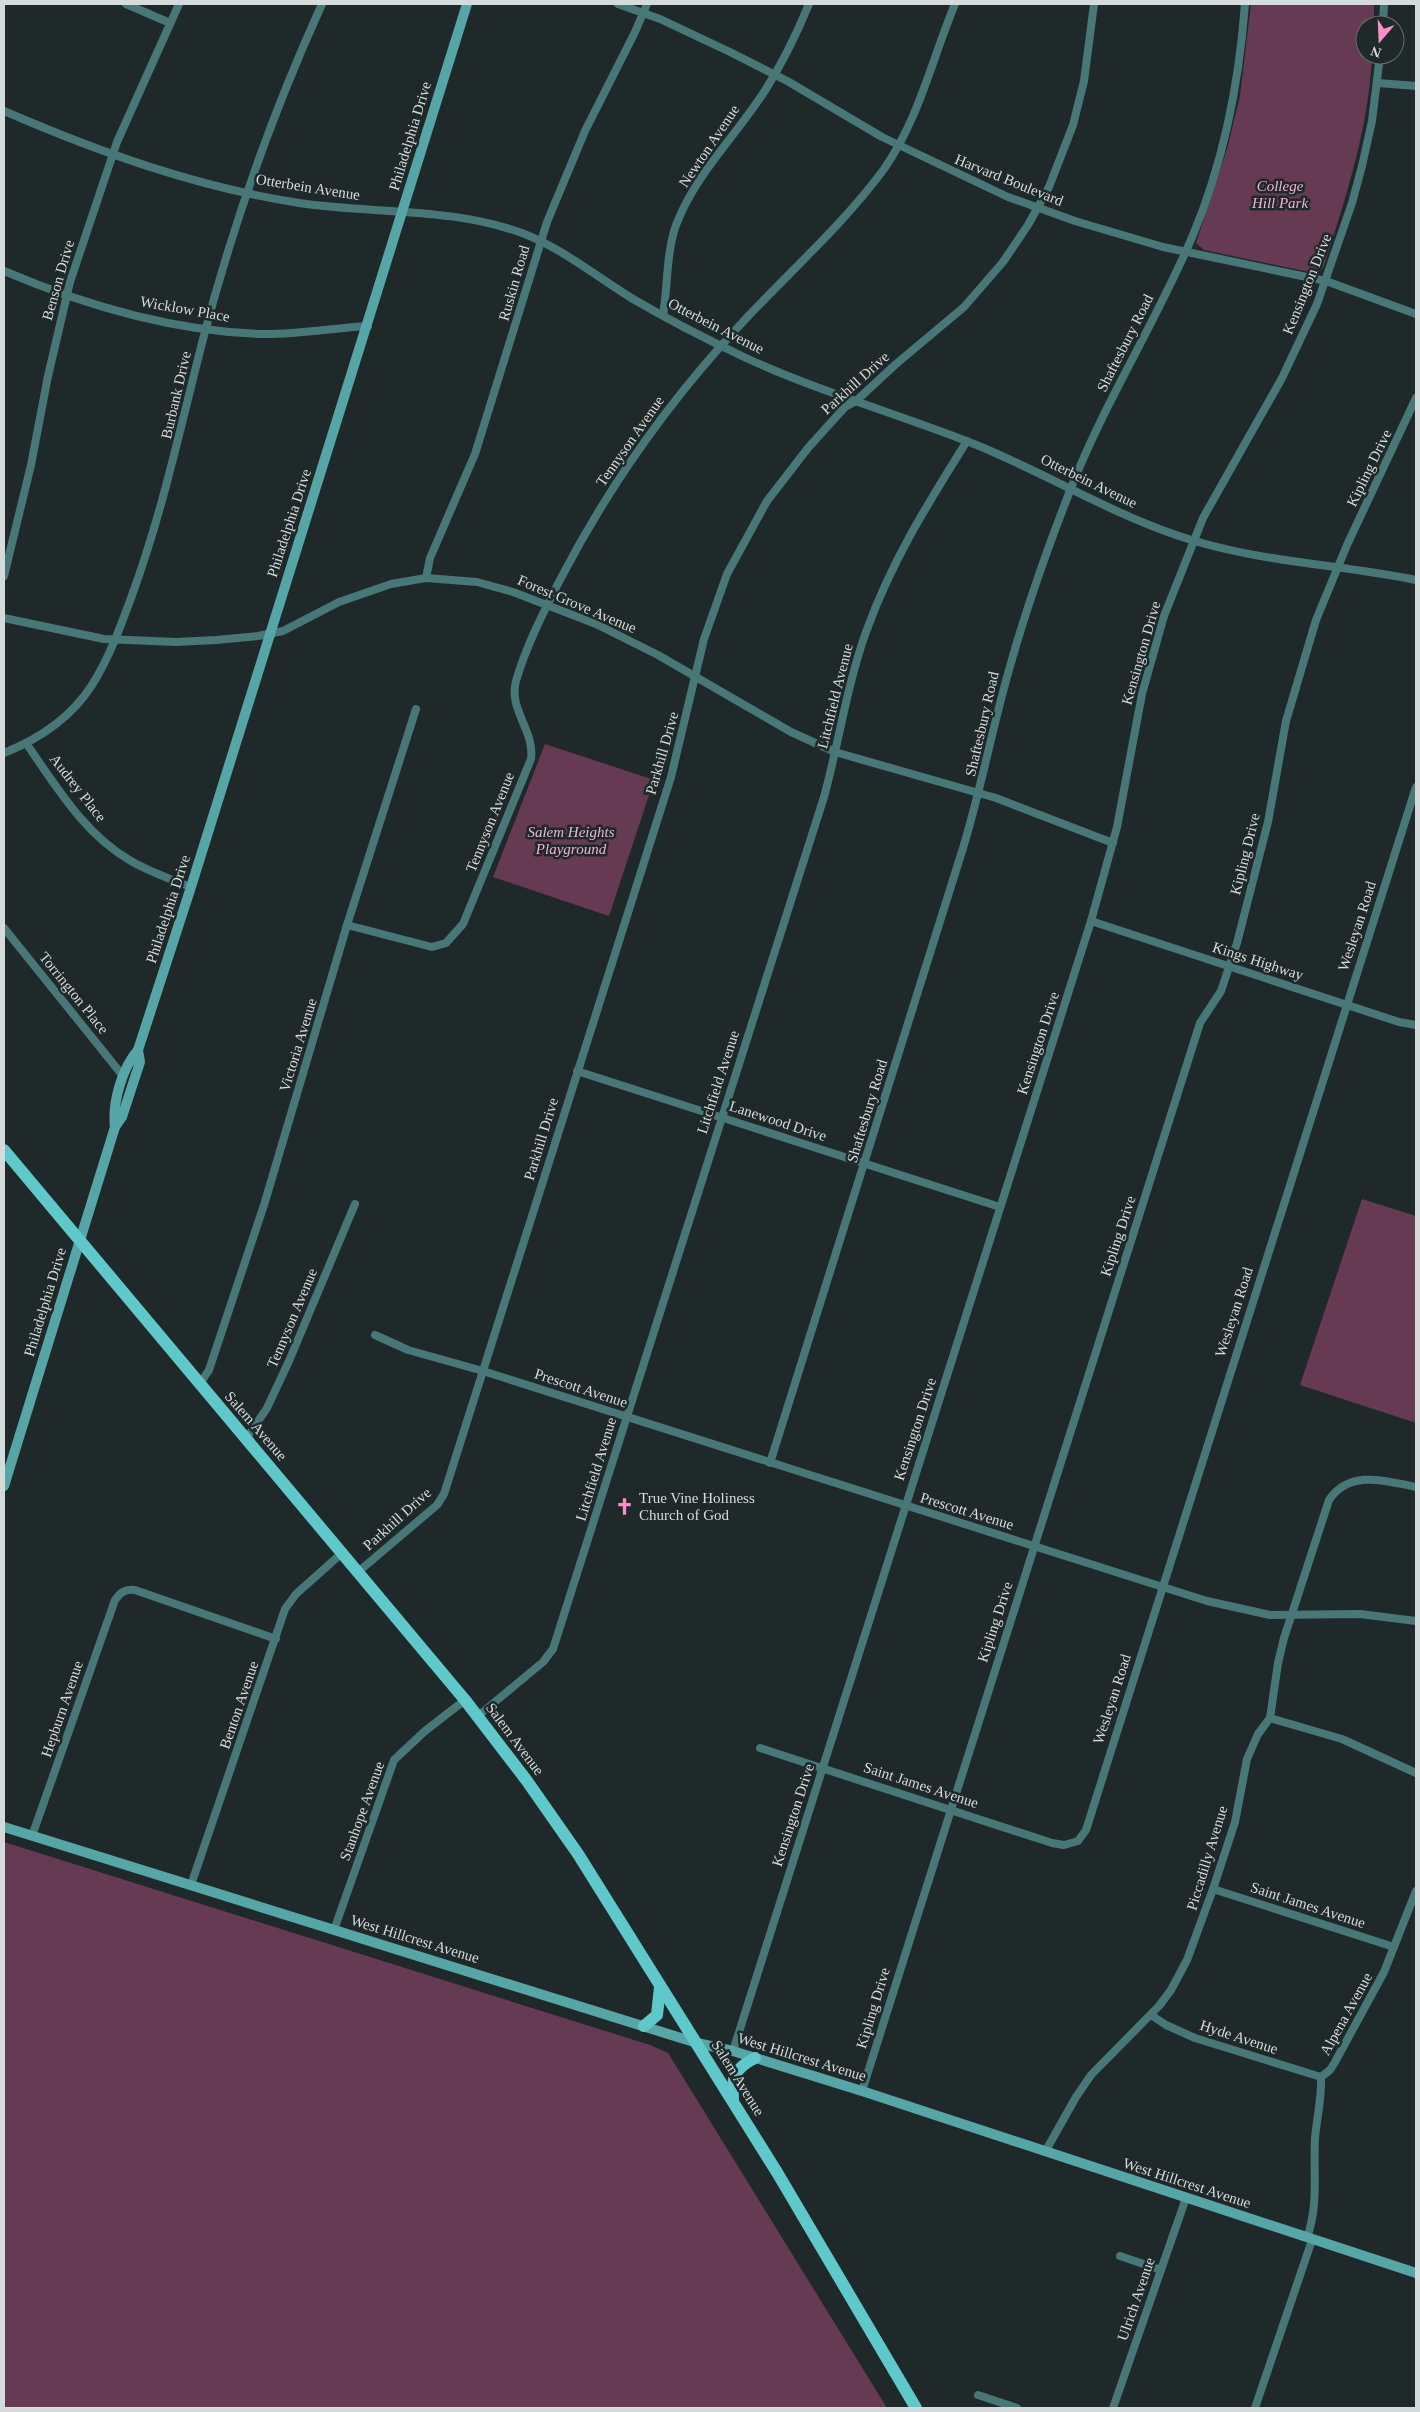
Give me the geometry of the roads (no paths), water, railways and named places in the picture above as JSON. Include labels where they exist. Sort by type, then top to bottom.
[{"type":"main road","name":"Philadelphia Drive","points":[[115,1127],[113,1113],[129,1060],[138,1050],[191,887],[368,326],[467,4]]},
{"type":"main road","name":"Philadelphia Drive","points":[[4,1486],[115,1127],[122,1117],[140,1062],[138,1050]]},
{"type":"main road","name":"Salem Avenue","points":[[4,1150],[199,1385],[465,1700],[527,1781],[578,1854],[733,2101],[916,2408]]},
{"type":"main road","name":"West Hillcrest Avenue","points":[[4,1827],[697,2043],[733,2051],[862,2091],[1416,2273]]},
{"type":"main road","points":[[644,2026],[657,2015],[660,1987]]},
{"type":"main road","points":[[733,2101],[734,2078],[737,2070],[755,2058]]},
{"type":"street","points":[[126,4],[170,23]]},
{"type":"street","name":"Benson Drive","points":[[4,576],[29,474],[67,296],[92,213],[113,155],[179,4]]},
{"type":"street","name":"Burbank Drive","points":[[4,753],[49,730],[80,701],[99,674],[116,640],[146,559],[160,513],[207,328],[247,192],[285,86],[322,4]]},
{"type":"street","name":"Harvard Boulevard","points":[[618,4],[690,32],[774,74],[898,145],[969,180],[1038,208],[1128,238],[1185,252],[1326,280],[1416,314]]},
{"type":"street","name":"Ruskin Road","points":[[426,578],[430,558],[475,454],[540,242],[562,183],[585,131],[647,4]]},
{"type":"street","name":"Newton Avenue","points":[[663,315],[667,289],[668,256],[672,237],[681,214],[716,155],[766,90],[784,59],[809,4]]},
{"type":"street","name":"Tennyson Avenue","points":[[347,925],[432,947],[446,944],[463,924],[531,759],[531,743],[516,705],[514,689],[531,640],[587,530],[614,486],[665,414],[721,346],[863,194],[884,168],[921,100],[955,4]]},
{"type":"street","name":"Parkhill Drive","points":[[358,1572],[442,1500],[671,777],[704,639],[716,602],[735,558],[752,525],[803,454],[845,408],[856,401],[896,364],[944,326],[982,288],[1004,262],[1038,208],[1058,165],[1081,96],[1091,43],[1094,4]]},
{"type":"street","name":"Shaftesbury Road","points":[[770,1463],[980,793],[1009,668],[1041,568],[1072,488],[1110,404],[1185,252],[1212,181],[1226,133],[1239,65],[1246,4]]},
{"type":"street","name":"Kensington Drive","points":[[733,2051],[1091,921],[1113,843],[1148,670],[1164,616],[1193,540],[1217,491],[1282,378],[1317,304],[1355,194],[1370,130],[1379,65]]},
{"type":"street","points":[[1378,83],[1416,86]]},
{"type":"street","name":"Otterbein Avenue","points":[[4,111],[113,155],[168,173],[247,192],[301,203],[438,214],[480,220],[522,233],[663,315],[721,346],[778,371],[967,441],[1072,488],[1137,520],[1193,540],[1261,556],[1338,566],[1416,580]]},
{"type":"street","name":"Wicklow Place","points":[[4,271],[67,296],[137,315],[207,328],[281,334],[368,326]]},
{"type":"street","name":"Kipling Drive","points":[[862,2091],[1200,1023],[1221,991],[1230,967],[1259,862],[1293,696],[1316,620],[1338,566],[1416,398]]},
{"type":"street","name":"Litchfield Avenue","points":[[478,1716],[542,1662],[553,1649],[824,797],[856,664],[882,592],[914,525],[967,441]]},
{"type":"street","name":"Forest Grove Avenue","points":[[4,618],[116,640],[176,642],[270,634],[283,631],[362,593],[391,584],[426,578],[477,582],[548,604],[596,624],[696,676],[791,732],[835,752],[980,793],[1113,843]]},
{"type":"street","name":"Victoria Avenue","points":[[199,1385],[209,1370],[264,1205],[347,925],[416,709]]},
{"type":"street","name":"Audrey Place","points":[[26,743],[73,808],[103,842],[132,862],[154,873],[191,887]]},
{"type":"street","name":"Wesleyan Road","points":[[1075,1844],[1086,1830],[1416,787]]},
{"type":"street","name":"Kings Highway","points":[[1091,921],[1416,1025]]},
{"type":"street","name":"Torrington Place","points":[[4,928],[124,1076]]},
{"type":"street","name":"Lanewood Drive","points":[[577,1071],[1000,1207]]},
{"type":"street","name":"Tennyson Avenue","points":[[246,1439],[267,1408],[289,1361],[355,1204]]},
{"type":"street","name":"Prescott Avenue","points":[[375,1335],[408,1350],[482,1371],[1207,1601],[1257,1612],[1290,1615],[1360,1614],[1416,1621]]},
{"type":"street","name":"Piccadilly Avenue","points":[[1045,2152],[1076,2096],[1091,2075],[1151,2015],[1171,1990],[1187,1960],[1214,1889],[1235,1822],[1246,1759],[1258,1734],[1270,1718],[1278,1664],[1290,1615],[1326,1507],[1332,1495],[1345,1484],[1366,1479],[1416,1487]]},
{"type":"street","name":"Benton Avenue","points":[[192,1885],[285,1609],[296,1594],[342,1553]]},
{"type":"street","name":"Hepburn Avenue","points":[[32,1836],[114,1600],[120,1593],[127,1589],[135,1590],[276,1639]]},
{"type":"street","name":"Stanhope Avenue","points":[[334,1930],[394,1760],[425,1731],[465,1700]]},
{"type":"street","points":[[1270,1718],[1342,1739],[1416,1773]]},
{"type":"street","name":"Saint James Avenue","points":[[760,1748],[950,1808],[1052,1843],[1075,1844]]},
{"type":"street","name":"Saint James Avenue","points":[[1214,1889],[1394,1947]]},
{"type":"street","name":"Alpena Avenue","points":[[1255,2408],[1310,2239],[1316,2201],[1315,2141],[1322,2091],[1321,2076],[1330,2070],[1336,2062],[1384,1972],[1416,1891]]},
{"type":"street","name":"Hyde Avenue","points":[[1151,2015],[1166,2025],[1196,2038],[1321,2076]]},
{"type":"street","name":"Ulrich Avenue","points":[[1113,2408],[1186,2198]]},
{"type":"street","points":[[1120,2256],[1161,2270]]},
{"type":"street","points":[[978,2395],[1016,2408]]},
{"type":"place","name":"True Vine Holiness Church of God","points":[[625,1507]]},
{"type":"park label","name":"College Hill Park","points":[[1280,194]]},
{"type":"park label","name":"Salem Heights Playground","points":[[571,840]]}]
